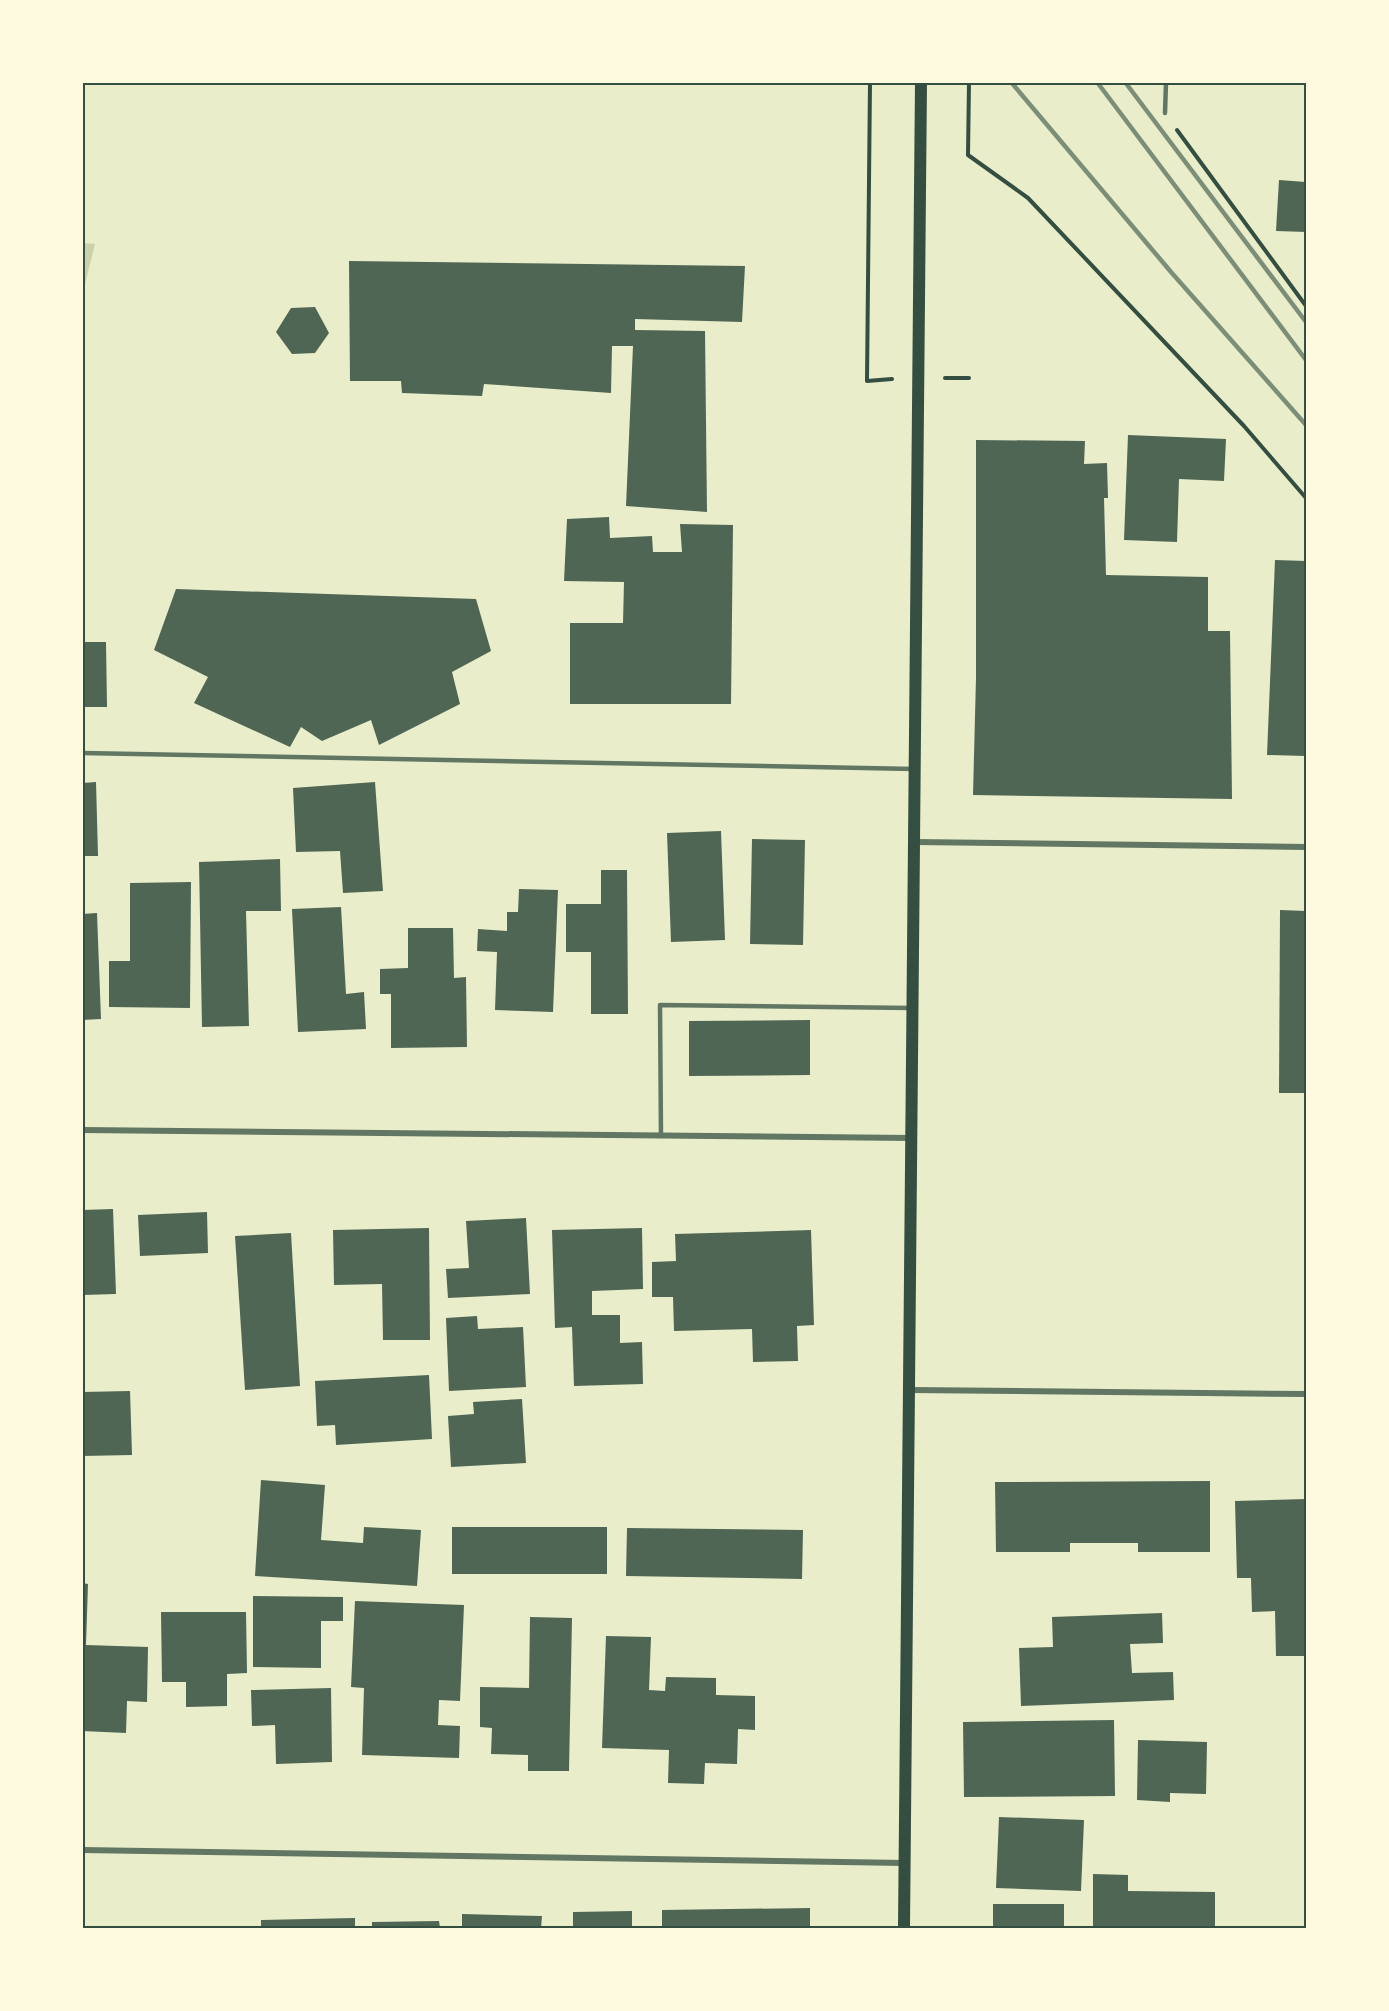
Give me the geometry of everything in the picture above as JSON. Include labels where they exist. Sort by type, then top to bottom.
[{"type":"main road","points":[[904,1929],[921,82]]},
{"type":"street","points":[[914,842],[1306,847]]},
{"type":"street","points":[[82,1130],[911,1138]]},
{"type":"street","points":[[909,1390],[1306,1394]]},
{"type":"street","points":[[82,1850],[905,1863]]},
{"type":"lane","points":[[1165,113],[1166,82]]},
{"type":"lane","points":[[82,753],[915,769]]},
{"type":"lane","points":[[661,1136],[660,1005],[912,1008]]},
{"type":"path","points":[[870,82],[867,381],[969,378]]},
{"type":"path","points":[[969,82],[969,155],[1028,198],[1244,426],[1306,498]]},
{"type":"path","points":[[1165,113],[1306,306]]},
{"type":"green space","points":[[82,243],[95,244],[83,292]]},
{"type":"building","points":[[1279,180],[1306,182],[1306,232],[1276,231]]},
{"type":"building","points":[[349,261],[745,266],[742,322],[635,319],[635,330],[705,331],[707,512],[626,506],[633,346],[612,346],[611,393],[484,384],[482,396],[402,393],[401,381],[350,381]]},
{"type":"building","points":[[315,307],[329,333],[315,353],[292,354],[276,332],[291,308]]},
{"type":"building","points":[[1128,435],[1226,439],[1224,481],[1179,479],[1177,542],[1124,540]]},
{"type":"building","points":[[976,440],[1085,441],[1084,464],[1107,463],[1108,498],[1104,498],[1106,575],[1208,577],[1208,631],[1230,631],[1232,799],[973,795],[976,678]]},
{"type":"building","points":[[609,517],[610,538],[652,536],[653,552],[682,552],[680,524],[733,525],[731,704],[570,704],[570,623],[623,623],[624,582],[564,581],[567,519]]},
{"type":"building","points":[[1275,560],[1306,561],[1306,756],[1267,755]]},
{"type":"building","points":[[176,589],[476,599],[491,651],[452,672],[460,704],[379,745],[371,720],[322,741],[301,727],[290,747],[194,703],[208,677],[154,650]]},
{"type":"building","points":[[82,642],[106,642],[107,707],[82,707]]},
{"type":"building","points":[[96,782],[98,856],[82,856],[82,783]]},
{"type":"building","points":[[375,782],[383,891],[343,893],[340,851],[296,852],[293,788]]},
{"type":"building","points":[[721,831],[725,940],[671,942],[667,833]]},
{"type":"building","points":[[752,839],[805,840],[803,945],[750,944]]},
{"type":"building","points":[[280,859],[281,911],[246,911],[249,1026],[202,1027],[199,862]]},
{"type":"building","points":[[601,870],[627,870],[628,1014],[591,1014],[591,952],[566,952],[566,904],[601,904]]},
{"type":"building","points":[[191,882],[190,1008],[109,1007],[109,961],[130,961],[130,883]]},
{"type":"building","points":[[519,889],[558,890],[553,1012],[495,1010],[497,952],[477,951],[478,929],[507,931],[507,912],[518,912]]},
{"type":"building","points":[[341,907],[346,994],[364,992],[366,1029],[298,1032],[292,909]]},
{"type":"building","points":[[1280,910],[1306,911],[1306,1093],[1279,1093]]},
{"type":"building","points":[[97,913],[101,1019],[82,1020],[82,914]]},
{"type":"building","points":[[408,928],[453,928],[454,978],[466,977],[467,1047],[391,1048],[391,994],[380,994],[380,969],[408,968]]},
{"type":"building","points":[[810,1020],[810,1075],[689,1076],[689,1021]]},
{"type":"building","points":[[113,1209],[116,1294],[82,1295],[82,1210]]},
{"type":"building","points":[[207,1212],[208,1253],[140,1256],[138,1215]]},
{"type":"building","points":[[526,1218],[530,1294],[448,1298],[446,1269],[469,1268],[466,1221]]},
{"type":"building","points":[[429,1228],[430,1340],[383,1340],[382,1284],[334,1285],[333,1230]]},
{"type":"building","points":[[642,1228],[643,1289],[592,1291],[592,1315],[620,1315],[620,1343],[642,1342],[643,1384],[574,1386],[572,1327],[555,1328],[552,1230]]},
{"type":"building","points":[[811,1230],[814,1325],[797,1326],[798,1361],[753,1362],[752,1329],[674,1331],[673,1297],[652,1297],[652,1262],[676,1261],[675,1234]]},
{"type":"building","points":[[291,1233],[300,1386],[245,1390],[235,1236]]},
{"type":"building","points":[[477,1316],[478,1329],[523,1327],[526,1387],[449,1391],[446,1318]]},
{"type":"building","points":[[429,1375],[432,1439],[336,1445],[335,1425],[317,1426],[315,1381]]},
{"type":"building","points":[[130,1391],[132,1455],[82,1456],[82,1392]]},
{"type":"building","points":[[522,1399],[526,1463],[451,1467],[448,1416],[474,1414],[473,1402]]},
{"type":"building","points":[[261,1480],[325,1485],[321,1540],[363,1543],[364,1527],[421,1530],[417,1586],[255,1576]]},
{"type":"building","points":[[1210,1481],[1210,1552],[1138,1552],[1138,1543],[1070,1543],[1070,1552],[996,1552],[995,1482]]},
{"type":"building","points":[[1306,1499],[1306,1656],[1276,1656],[1275,1611],[1252,1612],[1251,1578],[1237,1578],[1235,1501]]},
{"type":"building","points":[[452,1527],[607,1527],[607,1574],[452,1574]]},
{"type":"building","points":[[627,1528],[803,1530],[802,1579],[626,1576]]},
{"type":"building","points":[[82,1583],[88,1584],[86,1645],[148,1647],[147,1702],[127,1701],[126,1733],[82,1731]]},
{"type":"building","points":[[253,1596],[343,1597],[343,1621],[321,1621],[321,1668],[253,1667]]},
{"type":"building","points":[[355,1601],[464,1605],[460,1701],[439,1700],[438,1725],[460,1726],[459,1758],[362,1755],[364,1688],[351,1687]]},
{"type":"building","points":[[161,1612],[246,1612],[247,1673],[227,1674],[227,1706],[186,1707],[186,1682],[162,1682]]},
{"type":"building","points":[[1162,1613],[1163,1643],[1130,1644],[1132,1673],[1173,1672],[1174,1700],[1021,1706],[1019,1648],[1053,1647],[1052,1617]]},
{"type":"building","points":[[530,1617],[572,1618],[569,1771],[528,1771],[528,1755],[491,1754],[492,1728],[480,1727],[480,1687],[529,1688]]},
{"type":"building","points":[[606,1636],[651,1637],[649,1690],[665,1691],[666,1677],[716,1678],[716,1695],[755,1696],[755,1730],[738,1729],[737,1764],[705,1763],[704,1784],[668,1783],[669,1750],[602,1748]]},
{"type":"building","points":[[331,1688],[332,1762],[276,1764],[275,1725],[252,1726],[251,1690]]},
{"type":"building","points":[[1114,1720],[1115,1796],[964,1797],[963,1722]]},
{"type":"building","points":[[1138,1740],[1207,1742],[1206,1794],[1170,1793],[1170,1802],[1137,1800]]},
{"type":"building","points":[[999,1817],[1084,1820],[1081,1891],[996,1888]]},
{"type":"building","points":[[1093,1874],[1128,1875],[1128,1891],[1215,1892],[1215,1928],[1093,1928]]},
{"type":"building","points":[[993,1904],[1064,1904],[1064,1928],[993,1928]]},
{"type":"building","points":[[810,1908],[810,1928],[662,1928],[662,1910]]},
{"type":"building","points":[[632,1911],[632,1928],[573,1928],[573,1912]]},
{"type":"building","points":[[462,1914],[542,1916],[541,1928],[462,1928]]},
{"type":"building","points":[[355,1918],[355,1928],[261,1928],[261,1920]]},
{"type":"building","points":[[439,1921],[440,1928],[372,1928],[372,1922]]},
{"type":"railway","points":[[1011,82],[1171,272],[1306,425]]},
{"type":"railway","points":[[1097,82],[1306,360]]},
{"type":"railway","points":[[1125,82],[1306,322]]}]
